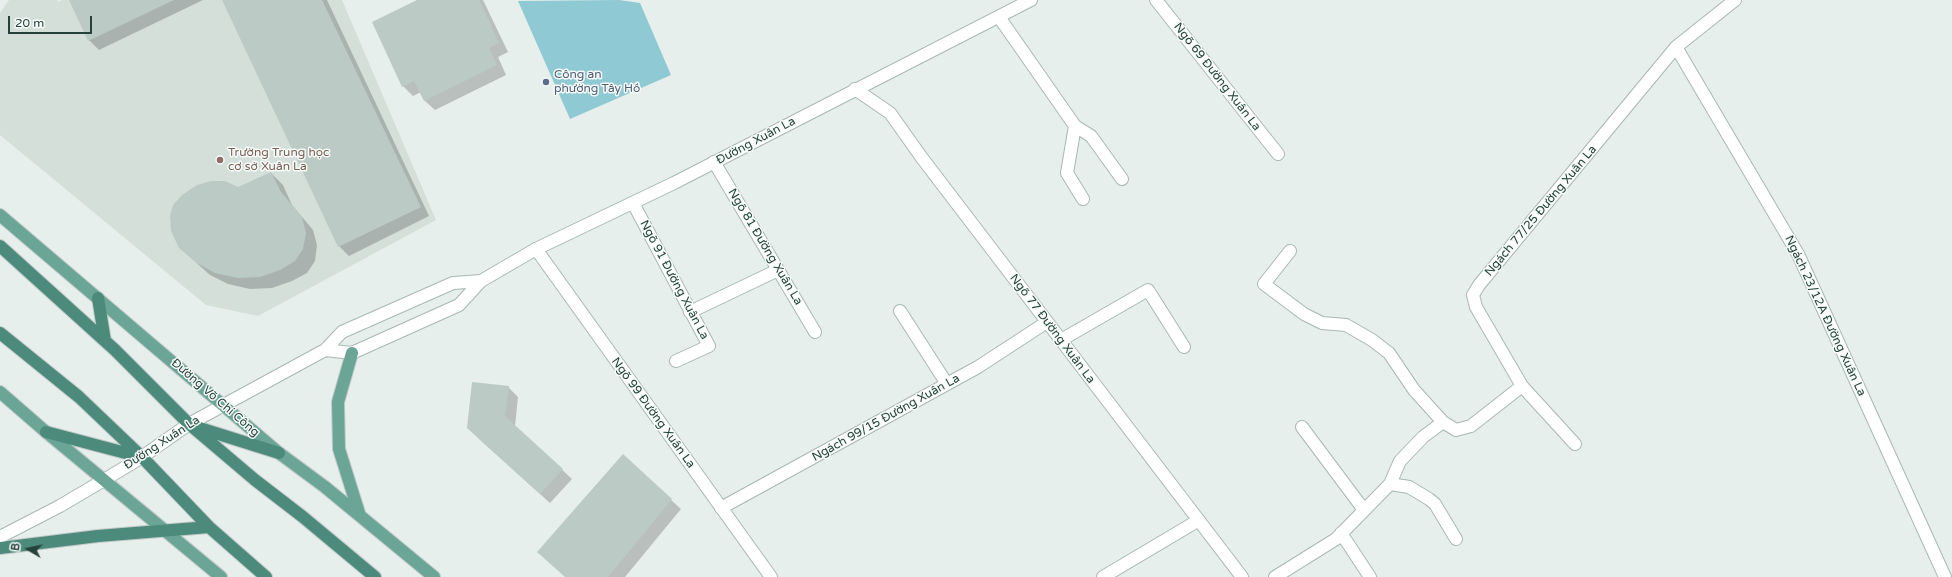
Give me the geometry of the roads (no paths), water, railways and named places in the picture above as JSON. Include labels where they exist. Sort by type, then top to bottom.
[{"type":"highway","points":[[0,246],[105,341],[188,424],[242,470],[303,517],[375,577]]},
{"type":"highway","points":[[98,298],[105,341]]},
{"type":"highway","points":[[0,333],[79,397],[142,457],[209,526],[266,577]]},
{"type":"highway","points":[[188,424],[279,453]]},
{"type":"highway","points":[[46,432],[142,457]]},
{"type":"highway","points":[[0,548],[98,536],[209,526]]},
{"type":"main road","name":"Đường Võ Chí Công","points":[[0,215],[279,453],[360,516],[434,577]]},
{"type":"main road","points":[[352,353],[338,402],[339,449],[360,516]]},
{"type":"main road","points":[[0,392],[221,577]]},
{"type":"street","name":"Đường Xuân La","points":[[352,353],[459,305],[482,281],[536,249],[633,203],[1031,0]]},
{"type":"street","name":"Ngõ 69 Đường Xuân La","points":[[1156,0],[1278,154]]},
{"type":"street","points":[[1676,47],[1735,0]]},
{"type":"street","points":[[999,17],[1075,126],[1091,136],[1122,179]]},
{"type":"street","name":"Ngách 77/25 Đường Xuân La","points":[[1575,444],[1522,386],[1476,307],[1473,295],[1479,284],[1676,47]]},
{"type":"street","name":"Ngách 23/12A Đường Xuân La","points":[[1676,47],[1798,254],[1945,577]]},
{"type":"street","name":"Ngõ 77 Đường Xuân La","points":[[856,89],[890,113],[1047,322],[1242,577]]},
{"type":"street","points":[[1075,126],[1067,173],[1083,199]]},
{"type":"street","name":"Ngõ 81 Đường Xuân La","points":[[714,162],[815,332]]},
{"type":"street","name":"Ngõ 91 Đường Xuân La","points":[[633,203],[709,346],[676,361]]},
{"type":"street","name":"Ngõ 99 Đường Xuân La","points":[[536,249],[771,577]]},
{"type":"street","points":[[1290,251],[1264,284],[1304,314],[1322,323],[1346,325],[1372,340],[1389,353],[1414,390],[1443,422],[1456,430],[1471,426],[1522,386]]},
{"type":"street","points":[[690,312],[778,270]]},
{"type":"street","name":"Đường Xuân La","points":[[0,538],[60,506],[142,457],[188,424],[325,350],[342,332],[452,283],[482,281]]},
{"type":"street","points":[[1061,340],[1148,290],[1184,347]]},
{"type":"street","points":[[900,311],[947,384]]},
{"type":"street","name":"Ngách 99/15 Đường Xuân La","points":[[721,508],[978,367],[1047,322]]},
{"type":"street","points":[[325,350],[352,353]]},
{"type":"street","points":[[1275,577],[1336,539],[1390,484],[1400,462],[1423,437],[1443,422]]},
{"type":"street","points":[[1302,427],[1364,510]]},
{"type":"street","points":[[1390,484],[1409,487],[1429,499],[1435,504],[1456,539]]},
{"type":"street","points":[[1103,577],[1199,520]]},
{"type":"street","points":[[1341,533],[1370,577]]},
{"type":"water","points":[[619,0],[640,3],[671,75],[570,119],[518,1]]},
{"type":"place","name":"Công an phường Tây Hồ","points":[[546,82]]},
{"type":"place","name":"Trường Trung học cơ sở Xuân La","points":[[220,160]]}]
